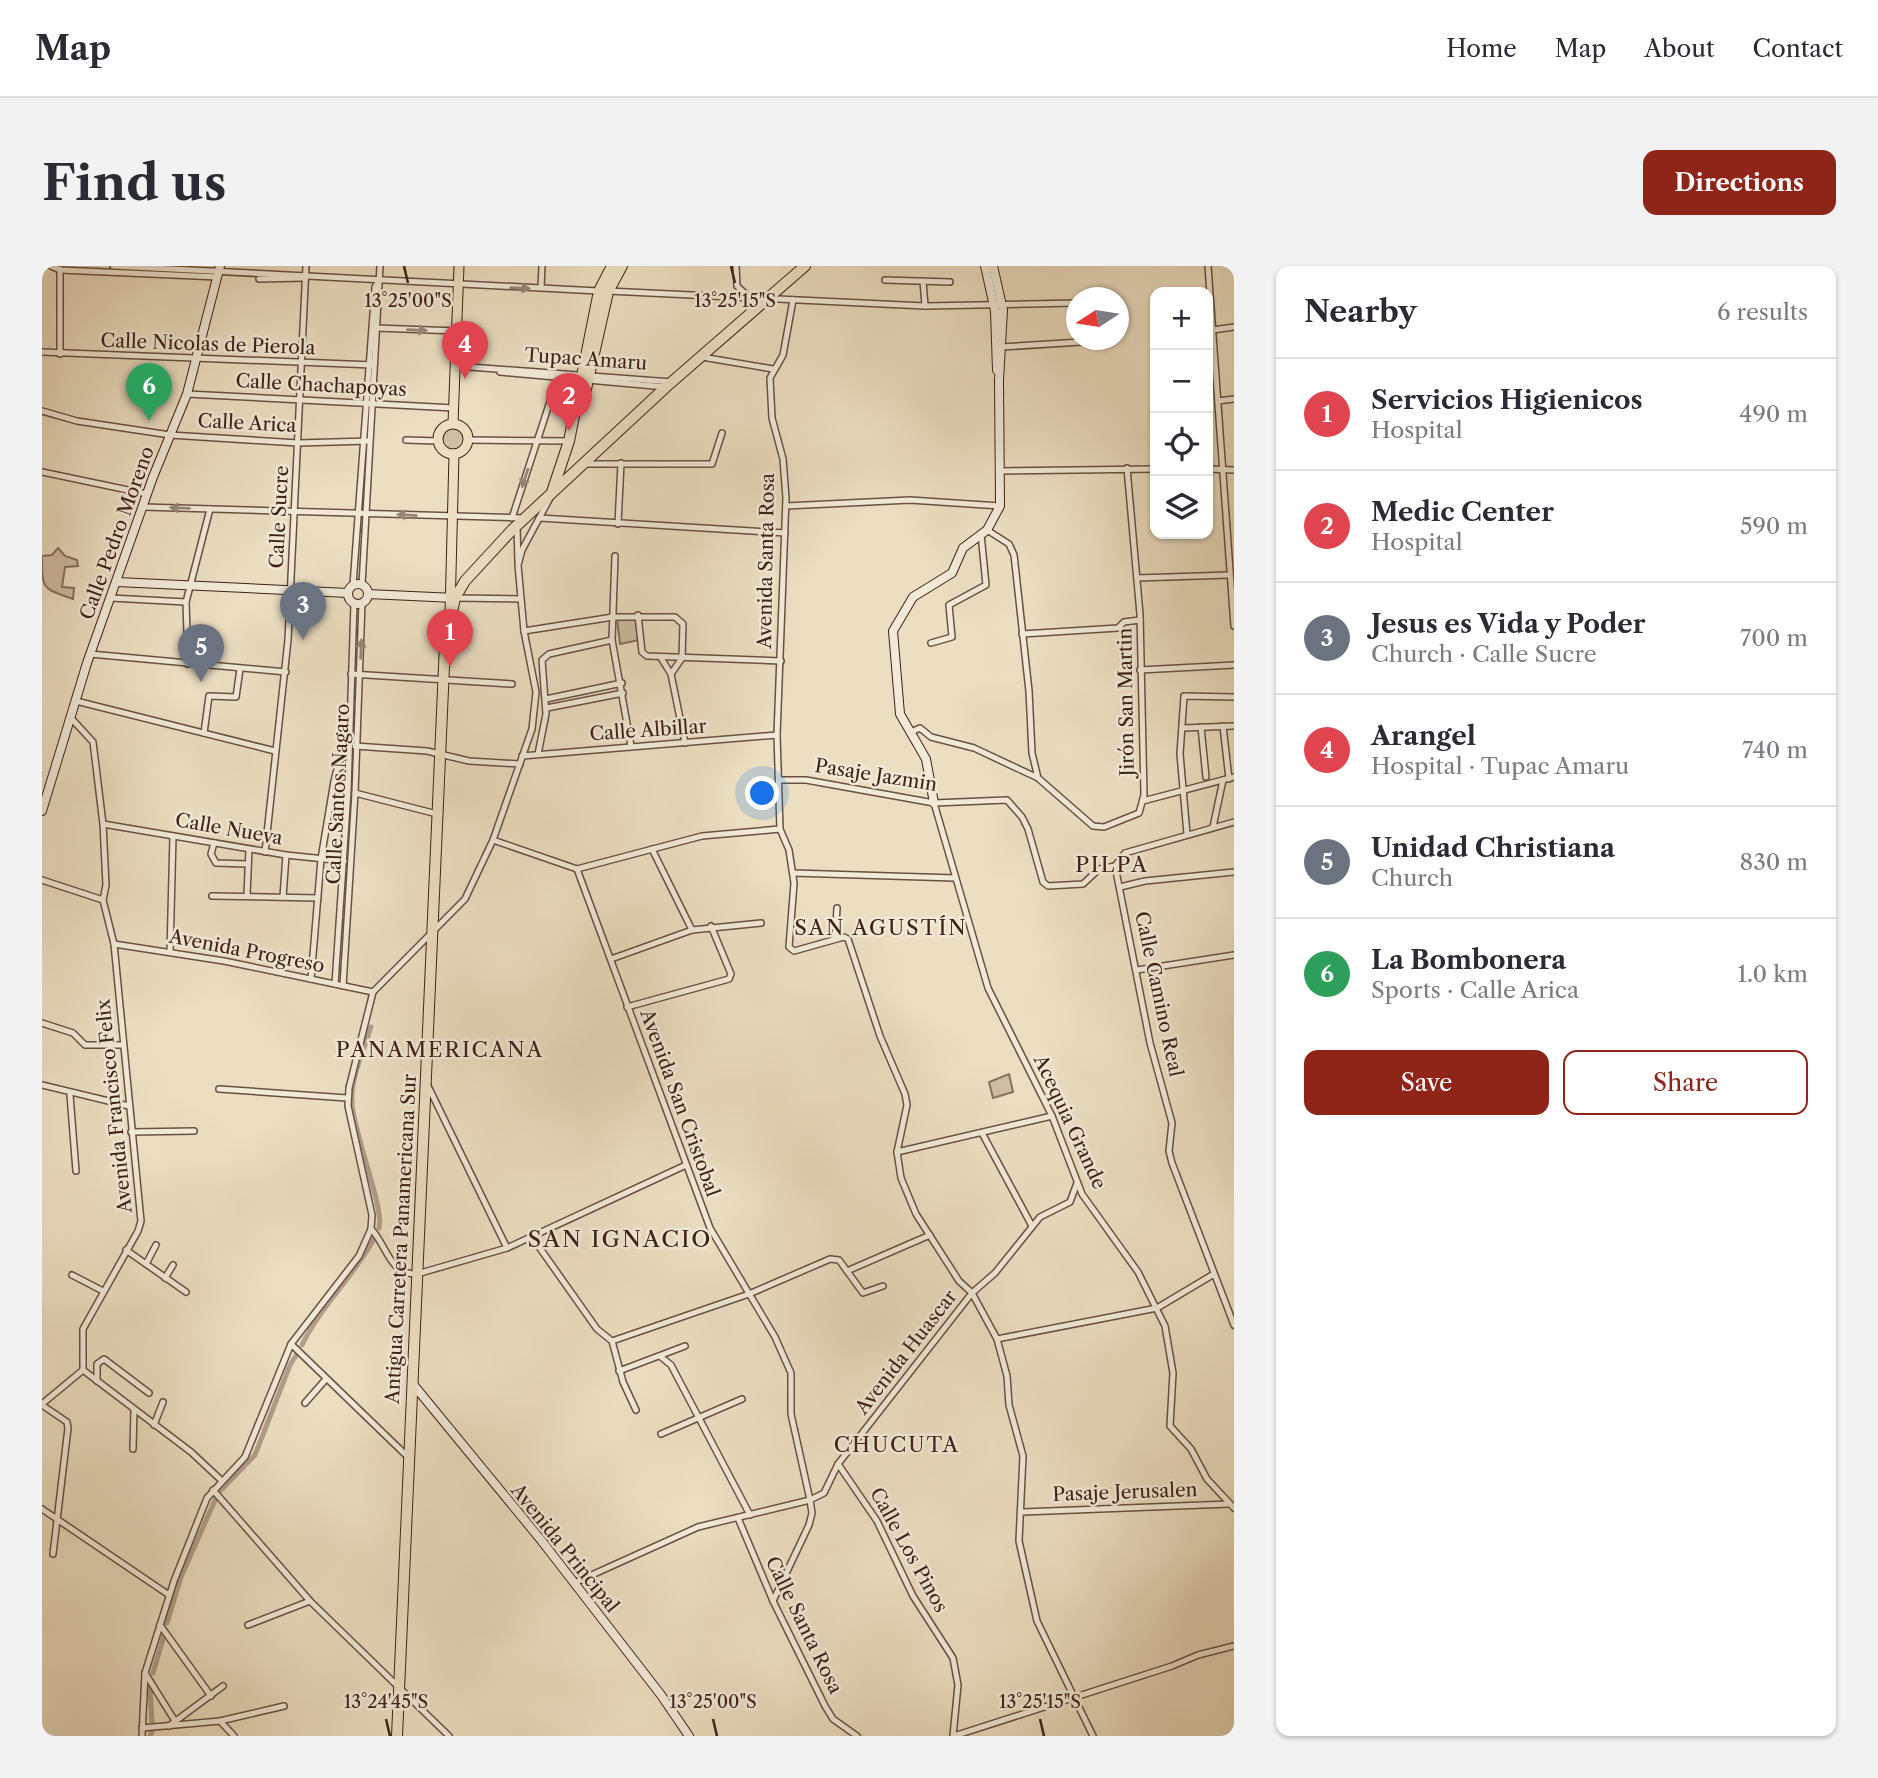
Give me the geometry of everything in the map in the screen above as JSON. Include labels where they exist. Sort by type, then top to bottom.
[{"type":"highway","points":[[555,490],[571,441],[612,266]]},
{"type":"highway","points":[[604,291],[622,266]]},
{"type":"highway","name":"Antigua Carretera Panamericana Sur","points":[[397,1736],[443,681],[452,598],[518,521],[804,266]]},
{"type":"main road","points":[[453,423],[459,266]]},
{"type":"main road","points":[[453,423],[463,426],[469,440],[466,448],[454,454],[442,449],[438,441],[442,429],[453,423]]},
{"type":"main road","points":[[452,598],[451,517],[454,454]]},
{"type":"street","points":[[113,266],[304,278],[925,306],[1066,303]]},
{"type":"street","name":"Calle Sucre","points":[[265,852],[286,672],[302,400],[306,266]]},
{"type":"street","points":[[368,594],[358,603],[354,587],[380,266]]},
{"type":"street","points":[[541,288],[542,266]]},
{"type":"street","points":[[736,266],[737,286],[750,298]]},
{"type":"street","points":[[934,803],[926,759],[899,710],[895,626],[913,597],[952,573],[963,548],[984,532],[1000,506],[998,306],[985,266]]},
{"type":"street","points":[[993,266],[1002,347],[999,380]]},
{"type":"street","points":[[1208,266],[1210,287]]},
{"type":"street","points":[[60,354],[56,269],[219,272]]},
{"type":"street","name":"Calle Pedro Moreno","points":[[42,811],[90,654],[147,494],[187,394],[219,272]]},
{"type":"street","points":[[885,280],[950,282]]},
{"type":"street","points":[[923,281],[925,306]]},
{"type":"street","name":"Avenida Santa Rosa","points":[[793,300],[783,355],[770,378],[772,418],[783,458],[786,506],[777,735],[780,829],[789,850],[793,873],[789,947],[794,951],[835,938]]},
{"type":"street","points":[[1234,327],[1213,330],[1234,626]]},
{"type":"street","points":[[374,328],[457,331]]},
{"type":"street","points":[[52,354],[58,335]]},
{"type":"street","points":[[1002,347],[1066,343]]},
{"type":"street","name":"Calle Nicolas de Pierola","points":[[42,352],[372,365]]},
{"type":"street","points":[[702,357],[773,369]]},
{"type":"street","name":"Tupac Amaru","points":[[456,367],[669,384]]},
{"type":"street","points":[[142,1736],[145,1673],[169,1595],[200,1513],[213,1490],[250,1448],[291,1344],[359,1256],[371,1229],[371,1208],[348,1098],[373,992],[460,907],[493,840],[520,764],[536,710],[523,631],[518,521],[538,439],[559,374]]},
{"type":"street","name":"Calle Chachapoyas","points":[[187,394],[454,408]]},
{"type":"street","points":[[1218,401],[1234,399]]},
{"type":"street","name":"Calle Arica","points":[[42,411],[77,421],[170,435],[298,443],[366,441]]},
{"type":"street","points":[[584,464],[712,464],[722,433]]},
{"type":"street","points":[[406,440],[438,441]]},
{"type":"street","points":[[469,440],[571,441]]},
{"type":"street","points":[[354,587],[367,513],[366,441]]},
{"type":"street","points":[[618,524],[621,463]]},
{"type":"street","name":"Jirón San Martin","points":[[1038,778],[1093,826],[1104,827],[1135,815],[1143,801],[1140,620],[1127,468]]},
{"type":"street","points":[[1001,471],[1150,469]]},
{"type":"street","points":[[1213,470],[1234,470]]},
{"type":"street","points":[[42,472],[147,494]]},
{"type":"street","points":[[518,565],[522,550],[555,490]]},
{"type":"street","points":[[786,506],[910,500],[1000,506]]},
{"type":"street","points":[[143,506],[518,521]]},
{"type":"street","points":[[188,664],[186,602],[210,509]]},
{"type":"street","points":[[540,518],[785,533]]},
{"type":"street","points":[[984,532],[1012,548],[1029,691],[1031,753],[1038,778]]},
{"type":"street","points":[[931,643],[952,637],[949,605],[986,585],[984,532]]},
{"type":"street","points":[[615,556],[612,640],[622,683],[631,746]]},
{"type":"street","points":[[1137,578],[1229,575]]},
{"type":"street","points":[[118,578],[132,582],[190,586],[291,590],[354,587],[368,594],[520,599]]},
{"type":"street","points":[[111,598],[186,602]]},
{"type":"street","name":"Calle Santos Nagaro","points":[[343,986],[348,862],[348,746],[358,603]]},
{"type":"street","name":"Calle Santos Nagaro","points":[[335,984],[355,793],[360,675],[358,603]]},
{"type":"street","points":[[638,615],[644,655],[661,658],[781,661]]},
{"type":"street","points":[[523,631],[613,617],[675,617],[683,624],[682,658],[671,674]]},
{"type":"street","points":[[1022,634],[1118,628],[1124,622],[1140,620]]},
{"type":"street","points":[[538,754],[547,708],[540,665],[550,654],[612,640]]},
{"type":"street","points":[[90,654],[286,672]]},
{"type":"street","points":[[661,658],[671,674],[685,743]]},
{"type":"street","points":[[1140,670],[1234,665]]},
{"type":"street","points":[[204,733],[209,696],[236,697],[240,669]]},
{"type":"street","points":[[351,674],[512,684]]},
{"type":"street","points":[[546,699],[622,683]]},
{"type":"street","points":[[547,708],[623,693]]},
{"type":"street","points":[[1187,834],[1180,754],[1185,695],[1234,697]]},
{"type":"street","points":[[76,701],[275,751]]},
{"type":"street","name":"Avenida Francisco Felix","points":[[71,719],[92,739],[103,824],[106,885],[103,900],[114,944],[141,1221],[83,1329],[83,1370]]},
{"type":"street","points":[[1213,827],[1229,779],[1223,726]]},
{"type":"street","points":[[1183,729],[1234,726]]},
{"type":"street","points":[[1200,727],[1206,777]]},
{"type":"street","points":[[911,733],[920,728],[931,737],[974,748],[1038,778]]},
{"type":"street","name":"Calle Albillar","points":[[522,757],[777,735]]},
{"type":"street","points":[[348,746],[427,751],[440,755],[520,764]]},
{"type":"street","points":[[311,979],[321,859],[337,769],[348,763]]},
{"type":"street","points":[[1143,801],[1229,779]]},
{"type":"street","name":"Pasaje Jazmin","points":[[779,780],[806,780],[934,803],[1007,800],[1022,817],[1042,882],[1048,886],[1083,884],[1099,869],[1115,866]]},
{"type":"street","points":[[355,793],[437,814]]},
{"type":"street","name":"Acequia Grande","points":[[934,803],[988,988],[1052,1116],[1082,1194],[1138,1272],[1157,1308],[1168,1339],[1173,1373],[1170,1426],[1191,1449],[1207,1479],[1231,1506]]},
{"type":"street","points":[[1115,866],[1125,853],[1234,822]]},
{"type":"street","name":"Calle Nueva","points":[[103,824],[265,852],[348,862]]},
{"type":"street","points":[[493,840],[577,869],[702,836],[780,829]]},
{"type":"street","points":[[170,952],[173,836]]},
{"type":"street","points":[[214,843],[211,854],[216,863],[248,864]]},
{"type":"street","points":[[247,895],[249,849]]},
{"type":"street","points":[[652,849],[692,930]]},
{"type":"street","points":[[283,897],[286,855]]},
{"type":"street","name":"Calle Camino Real","points":[[1115,866],[1138,970],[1150,1043],[1172,1123],[1169,1151],[1172,1163],[1234,1325]]},
{"type":"street","name":"Avenida San Cristobal","points":[[577,869],[710,1228],[775,1337],[793,1378],[791,1414],[810,1500]]},
{"type":"street","points":[[1121,887],[1145,881],[1234,872]]},
{"type":"street","points":[[793,873],[955,877]]},
{"type":"street","points":[[42,880],[103,900]]},
{"type":"street","points":[[212,896],[318,898]]},
{"type":"street","points":[[837,908],[835,938],[846,937],[856,957],[880,1036],[905,1094],[907,1105],[897,1152],[901,1178],[916,1214],[959,1282],[972,1293],[997,1339],[1007,1376],[1009,1405],[1023,1456],[1023,1512],[1019,1541],[1037,1621],[1093,1736]]},
{"type":"street","points":[[611,959],[692,930],[761,923]]},
{"type":"street","points":[[627,1007],[729,979],[731,974],[711,926]]},
{"type":"street","name":"Avenida Progreso","points":[[114,944],[170,952],[373,992]]},
{"type":"street","points":[[1138,970],[1234,955]]},
{"type":"street","points":[[42,1023],[73,1033],[85,1045],[123,1045]]},
{"type":"street","points":[[426,1083],[507,1248]]},
{"type":"street","points":[[42,1086],[129,1107]]},
{"type":"street","points":[[219,1089],[348,1098]]},
{"type":"street","points":[[70,1094],[76,1171]]},
{"type":"street","points":[[897,1152],[1052,1116]]},
{"type":"street","points":[[131,1132],[194,1131]]},
{"type":"street","points":[[982,1133],[1032,1226]]},
{"type":"street","points":[[371,1229],[396,1267],[408,1274],[417,1273],[507,1248],[686,1165]]},
{"type":"street","name":"Avenida Huascar","points":[[810,1500],[824,1493],[838,1464],[972,1293],[995,1273],[1040,1217],[1066,1207],[1077,1182]]},
{"type":"street","points":[[847,1270],[930,1235]]},
{"type":"street","points":[[532,1237],[597,1329],[612,1342],[620,1371],[636,1410]]},
{"type":"street","points":[[146,1264],[156,1245]]},
{"type":"street","points":[[126,1250],[186,1292]]},
{"type":"street","points":[[612,1342],[749,1294],[830,1259],[839,1260],[863,1293],[883,1286]]},
{"type":"street","points":[[165,1278],[173,1265]]},
{"type":"street","points":[[997,1339],[1157,1308],[1214,1274]]},
{"type":"street","points":[[72,1275],[103,1292]]},
{"type":"street","points":[[291,1344],[409,1458]]},
{"type":"street","points":[[620,1371],[685,1346]]},
{"type":"street","points":[[660,1356],[671,1365],[750,1515]]},
{"type":"street","points":[[97,1381],[97,1364],[104,1359],[149,1393]]},
{"type":"street","points":[[53,1554],[68,1425],[42,1404],[83,1370],[221,1480]]},
{"type":"street","points":[[304,1403],[326,1379]]},
{"type":"street","name":"Avenida Principal","points":[[412,1383],[574,1583],[661,1695],[689,1736]]},
{"type":"street","points":[[661,1434],[743,1399]]},
{"type":"street","points":[[155,1425],[163,1402]]},
{"type":"street","points":[[133,1449],[134,1410]]},
{"type":"street","name":"Calle Los Pinos","points":[[838,1464],[877,1521],[913,1596],[953,1658],[958,1685],[954,1736]]},
{"type":"street","points":[[213,1490],[310,1601],[449,1736]]},
{"type":"street","points":[[574,1583],[677,1535],[810,1500],[812,1513],[809,1525],[773,1601]]},
{"type":"street","name":"Pasaje Jerusalen","points":[[1023,1512],[1231,1506]]},
{"type":"street","points":[[42,1509],[169,1595]]},
{"type":"street","name":"Calle Santa Rosa","points":[[738,1518],[773,1601],[829,1712],[857,1736]]},
{"type":"street","points":[[248,1625],[310,1601]]},
{"type":"street","points":[[160,1625],[211,1696]]},
{"type":"street","points":[[954,1736],[1198,1655],[1234,1646]]},
{"type":"street","points":[[145,1673],[175,1721]]},
{"type":"street","points":[[169,1727],[223,1686]]},
{"type":"street","points":[[142,1728],[220,1721],[284,1706]]},
{"type":"street","points":[[220,1721],[234,1736]]},
{"type":"shaded area","points":[[454,427],[465,434],[466,439],[459,450],[454,451],[443,444],[442,439],[449,428]]},
{"type":"shaded area","points":[[58,548],[65,556],[77,560],[78,566],[65,567],[62,587],[74,588],[73,599],[50,590],[42,576],[42,556],[52,555]]},
{"type":"shaded area","points":[[635,616],[639,640],[620,644],[617,618]]},
{"type":"shaded area","points":[[1009,1074],[1013,1092],[993,1098],[989,1082]]},
{"type":"waterway","points":[[371,1027],[356,1073],[352,1101],[380,1218],[379,1228]]},
{"type":"waterway","points":[[302,1345],[318,1317],[374,1239]]},
{"type":"waterway","points":[[221,1490],[255,1455],[290,1365],[297,1354]]},
{"type":"waterway","points":[[167,1623],[181,1577],[216,1498]]},
{"type":"waterway","points":[[153,1673],[165,1632]]},
{"type":"waterway","points":[[150,1688],[152,1725]]},
{"type":"waterway","points":[[150,1736],[152,1732]]},
{"type":"place","name":"Arangel","points":[[465,379]]},
{"type":"place","name":"La Bombonera","points":[[149,421]]},
{"type":"place","name":"Medic Center","points":[[569,431]]},
{"type":"place","name":"Jesus es Vida y Poder","points":[[303,640]]},
{"type":"place","name":"Servicios Higienicos","points":[[450,667]]},
{"type":"place","name":"Unidad Christiana","points":[[201,682]]},
{"type":"district","name":"PILPA","points":[[1112,864]]},
{"type":"district","name":"SAN AGUSTÍN","points":[[881,927]]},
{"type":"district","name":"PANAMERICANA","points":[[440,1049]]},
{"type":"district","name":"SAN IGNACIO","points":[[620,1239]]},
{"type":"district","name":"CHUCUTA","points":[[897,1444]]}]
